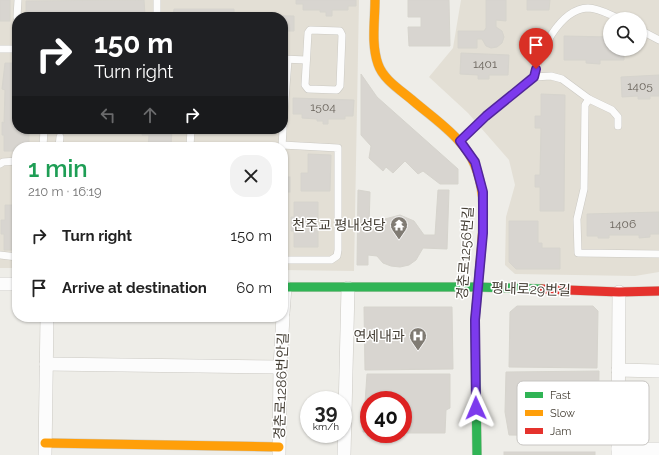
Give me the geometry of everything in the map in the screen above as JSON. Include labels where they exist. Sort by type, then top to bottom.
[{"type":"street","name":"경춘로1256번길","points":[[375,0],[374,49],[378,65],[387,79],[460,141],[475,162],[483,192],[483,233],[475,320],[477,455]]},
{"type":"street","points":[[0,284],[12,284]]},
{"type":"street","name":"평내로29번길","points":[[288,287],[477,287],[619,292],[659,291]]},
{"type":"street","points":[[344,455],[348,288]]},
{"type":"street","points":[[618,381],[619,292]]},
{"type":"street","points":[[47,322],[45,449],[279,451]]},
{"type":"street","name":"경춘로1286번안길","points":[[279,451],[280,367],[283,322]]},
{"type":"street","points":[[46,364],[280,367]]},
{"type":"street","points":[[618,370],[659,371]]},
{"type":"street","points":[[618,452],[659,449]]},
{"type":"lane","points":[[17,12],[18,0]]},
{"type":"lane","points":[[157,0],[157,12]]},
{"type":"lane","points":[[534,77],[537,61],[554,30],[572,12],[588,8],[606,12]]},
{"type":"lane","points":[[310,30],[340,31],[342,35],[340,86],[337,90],[308,89],[305,85],[306,60],[308,33],[310,30]]},
{"type":"lane","points":[[647,34],[659,40]]},
{"type":"lane","points":[[0,49],[12,49]]},
{"type":"lane","points":[[288,60],[306,60]]},
{"type":"lane","points":[[460,141],[486,116],[534,77],[551,76],[562,79],[589,99],[612,110],[618,117],[618,126]]},
{"type":"lane","points":[[589,99],[585,105],[584,189],[577,219],[578,253],[659,254]]},
{"type":"lane","points":[[60,137],[60,142]]},
{"type":"lane","points":[[288,146],[338,148],[338,250],[337,256],[331,260],[288,260]]},
{"type":"lane","points":[[0,164],[3,162],[12,161]]},
{"type":"lane","points":[[0,255],[12,256]]},
{"type":"shaded area","points":[[0,0],[359,0],[354,271],[288,270],[288,142],[12,142],[12,268],[0,268]]},
{"type":"shaded area","points":[[461,0],[659,0],[659,272],[635,276],[515,274],[505,265],[506,217],[515,185],[509,160],[468,113],[429,77],[453,48]]},
{"type":"building","points":[[0,0],[10,0],[10,21],[0,21]]},
{"type":"building","points":[[144,0],[145,12],[26,12],[26,1]]},
{"type":"building","points":[[296,0],[356,0],[356,6],[348,6],[348,10],[332,10],[332,16],[326,16],[326,12],[320,12],[320,10],[303,10],[303,4],[296,4]]},
{"type":"building","points":[[408,0],[449,0],[450,46],[409,46],[408,27],[421,27],[421,17],[408,17]]},
{"type":"building","points":[[486,0],[506,0],[506,21],[496,20],[496,27],[502,31],[504,37],[502,43],[497,47],[491,48],[486,46],[482,39],[477,39],[477,48],[458,48],[458,31],[484,31],[486,28]]},
{"type":"building","points":[[527,0],[550,0],[549,10],[527,10]]},
{"type":"building","points":[[174,9],[234,9],[234,12],[174,12]]},
{"type":"building","points":[[288,16],[294,16],[294,31],[288,31]]},
{"type":"building","points":[[564,36],[603,37],[603,56],[624,56],[624,60],[600,60],[600,64],[586,63],[586,60],[564,60]]},
{"type":"building","points":[[461,53],[509,55],[508,75],[489,75],[489,79],[478,79],[478,75],[460,74]]},
{"type":"building","points":[[5,63],[12,63],[12,134],[29,134],[29,142],[12,142],[12,151],[4,151],[2,122],[4,123],[5,90],[2,89]]},
{"type":"building","points":[[361,74],[377,97],[458,169],[458,184],[440,184],[423,171],[418,174],[405,161],[393,173],[386,167],[383,171],[369,158],[371,146],[361,135]]},
{"type":"building","points":[[659,75],[659,96],[650,96],[650,99],[638,99],[638,96],[622,97],[621,77]]},
{"type":"building","points":[[541,94],[565,95],[564,211],[540,211],[540,187],[535,187],[535,175],[540,175],[541,128],[535,128],[535,116],[541,116]]},
{"type":"building","points":[[293,98],[354,100],[353,116],[345,116],[345,119],[328,119],[328,124],[323,124],[323,121],[317,121],[317,119],[302,118],[302,114],[293,114]]},
{"type":"building","points":[[172,134],[171,142],[148,142],[149,135],[142,135]]},
{"type":"building","points":[[308,154],[331,155],[330,191],[301,191],[301,173],[308,173]]},
{"type":"building","points":[[288,177],[290,177],[290,192],[288,192]]},
{"type":"building","points":[[358,190],[370,192],[369,227],[374,230],[385,219],[400,215],[414,221],[424,235],[435,235],[438,190],[449,190],[447,249],[423,248],[416,260],[409,265],[400,267],[383,263],[377,256],[368,255],[368,265],[357,265]]},
{"type":"building","points":[[294,202],[318,202],[318,247],[294,247],[294,231],[291,231],[291,217],[294,217]]},
{"type":"building","points":[[5,205],[12,205],[12,250],[4,250],[4,234],[1,234],[1,220],[5,220]]},
{"type":"building","points":[[659,212],[659,234],[650,234],[650,237],[639,238],[639,235],[609,235],[609,238],[598,238],[598,236],[587,236],[587,214]]},
{"type":"building","points":[[509,221],[538,221],[538,243],[542,243],[542,248],[560,248],[560,269],[516,269],[509,262]]},
{"type":"building","points":[[517,306],[593,306],[598,311],[597,368],[509,367],[510,312]]},
{"type":"building","points":[[364,307],[452,307],[453,369],[365,370]]},
{"type":"building","points":[[599,371],[599,381],[517,381],[517,435],[509,435],[505,412],[506,372]]},
{"type":"building","points":[[367,374],[450,374],[450,408],[446,410],[445,433],[412,433],[412,391],[366,391]]},
{"type":"building","points":[[504,452],[595,452],[595,455],[504,455]]},
{"type":"traffic: fast","points":[[477,455],[475,320],[480,263]]},
{"type":"traffic: fast","points":[[288,287],[477,287],[542,289]]},
{"type":"traffic: slow","points":[[375,0],[375,49],[380,69],[392,83],[454,135],[469,154],[476,168],[483,199],[483,231],[480,263]]},
{"type":"traffic: slow","points":[[45,443],[279,447]]},
{"type":"traffic: jam","points":[[542,289],[619,292],[659,291]]},
{"type":"place","name":"천주교 평내성당","points":[[399,240]]},
{"type":"place","name":"연세내과","points":[[418,351]]},
{"type":"route","points":[[476,408],[475,320],[483,233],[483,192],[475,162],[460,141],[486,116],[534,77],[536,69]]}]
